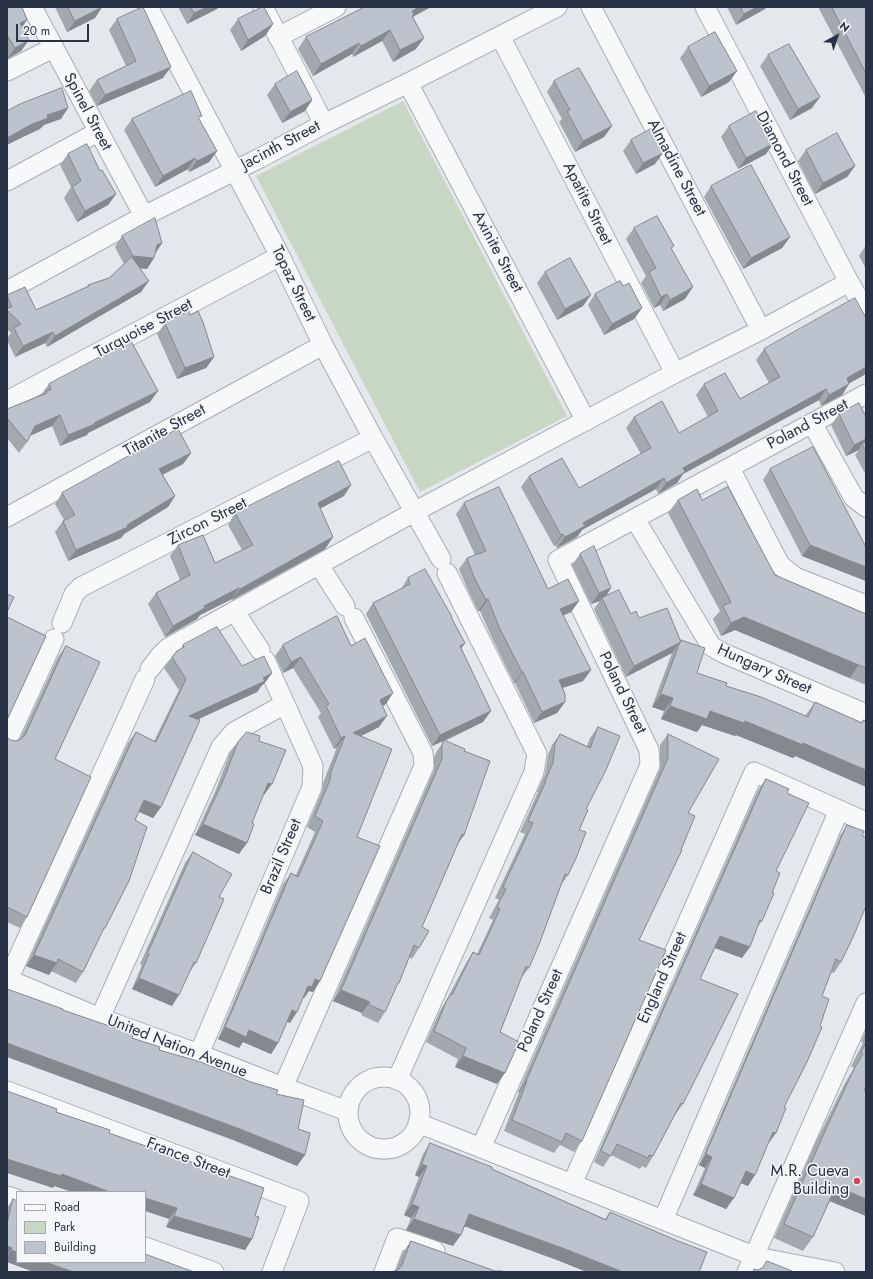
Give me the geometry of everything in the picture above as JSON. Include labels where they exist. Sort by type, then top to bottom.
[{"type":"street","name":"Spinel Street","points":[[32,7],[144,216]]},
{"type":"street","name":"Topaz Street","points":[[148,7],[280,256],[323,344],[444,566],[537,754],[534,772],[397,1080]]},
{"type":"street","points":[[263,7],[324,124]]},
{"type":"street","points":[[278,37],[336,7]]},
{"type":"street","name":"Jacinth Street","points":[[7,291],[144,216],[557,7]]},
{"type":"street","name":"Almadine Street","points":[[592,7],[761,330]]},
{"type":"street","name":"Diamond Street","points":[[704,7],[849,282],[866,310]]},
{"type":"street","name":"Apatite Street","points":[[500,36],[675,373]]},
{"type":"street","points":[[7,71],[53,48]]},
{"type":"street","name":"Axinite Street","points":[[408,83],[586,421]]},
{"type":"street","points":[[7,181],[98,132]]},
{"type":"street","name":"Turquoise Street","points":[[7,401],[280,256]]},
{"type":"street","points":[[7,980],[148,674],[160,656],[168,648],[414,512],[675,373],[761,330],[849,282]]},
{"type":"street","name":"Titanite Street","points":[[7,517],[323,344]]},
{"type":"street","name":"Poland Street","points":[[481,1148],[650,765],[649,750],[558,560],[866,394]]},
{"type":"street","points":[[812,423],[854,498],[866,507]]},
{"type":"street","name":"Zircon Street","points":[[7,742],[74,594],[81,587],[373,438]]},
{"type":"street","points":[[730,468],[780,565],[795,577],[866,605]]},
{"type":"street","name":"Hungary Street","points":[[635,519],[711,646],[730,656],[866,714]]},
{"type":"street","points":[[283,1088],[424,766],[423,753],[350,612],[318,565]]},
{"type":"street","name":"Brazil Street","points":[[198,1054],[312,787],[313,766],[262,655],[235,612]]},
{"type":"street","points":[[100,1018],[221,747],[234,732],[285,704]]},
{"type":"street","name":"England Street","points":[[572,1184],[754,772],[839,810]]},
{"type":"street","points":[[663,1220],[839,810],[866,822]]},
{"type":"street","name":"United Nation Avenue","points":[[7,980],[100,1018],[198,1054],[283,1088],[348,1111]]},
{"type":"street","points":[[750,1264],[866,1003]]},
{"type":"street","points":[[375,1078],[397,1080],[406,1085],[413,1093],[418,1103],[420,1113],[414,1134],[405,1143],[395,1148],[383,1150],[372,1148],[361,1142],[353,1133],[349,1122],[348,1111],[350,1100],[356,1090],[364,1083],[375,1078]]},
{"type":"street","name":"France Street","points":[[7,1091],[299,1201],[272,1272]]},
{"type":"street","points":[[418,1123],[663,1220],[750,1264],[781,1272]]},
{"type":"street","points":[[384,1272],[397,1238],[448,1256]]},
{"type":"street","points":[[146,1247],[214,1272]]},
{"type":"street","points":[[750,1264],[835,1272]]},
{"type":"green space","points":[[403,101],[567,416],[420,492],[256,176]]},
{"type":"building","points":[[7,7],[22,7],[27,20],[20,23],[29,40],[15,48],[7,35]]},
{"type":"building","points":[[68,7],[102,7],[75,21]]},
{"type":"building","points":[[143,7],[171,67],[105,95],[97,80],[136,61],[117,19]]},
{"type":"building","points":[[191,7],[207,7],[194,13]]},
{"type":"building","points":[[264,7],[273,24],[248,40],[238,19]]},
{"type":"building","points":[[365,7],[419,7],[412,11],[414,15],[412,16],[424,38],[400,50],[390,30],[361,46],[359,43],[321,64],[306,37]]},
{"type":"building","points":[[741,7],[757,7],[744,14]]},
{"type":"building","points":[[832,7],[866,7],[866,73]]},
{"type":"building","points":[[715,32],[737,71],[709,86],[688,47]]},
{"type":"building","points":[[789,44],[820,97],[798,109],[768,55]]},
{"type":"building","points":[[579,68],[612,126],[583,141],[567,111],[570,110],[554,81]]},
{"type":"building","points":[[297,71],[312,100],[290,112],[275,84]]},
{"type":"building","points":[[62,88],[68,108],[47,115],[48,118],[30,125],[7,138],[7,111],[20,104]]},
{"type":"building","points":[[191,91],[202,116],[198,117],[217,151],[197,161],[195,158],[163,176],[132,119]]},
{"type":"building","points":[[756,111],[774,143],[746,158],[729,126]]},
{"type":"building","points":[[651,129],[663,153],[643,163],[631,140]]},
{"type":"building","points":[[837,133],[855,166],[823,183],[806,150]]},
{"type":"building","points":[[87,144],[100,171],[102,170],[116,194],[85,211],[72,187],[81,181],[68,154]]},
{"type":"building","points":[[751,165],[790,237],[751,258],[711,186]]},
{"type":"building","points":[[657,216],[674,246],[671,248],[693,287],[670,300],[667,294],[661,297],[649,272],[656,268],[634,228]]},
{"type":"building","points":[[155,218],[162,243],[157,245],[154,258],[133,256],[122,236]]},
{"type":"building","points":[[132,257],[149,281],[55,336],[53,332],[23,346],[14,328],[21,324],[7,310],[7,308],[12,307],[7,295],[25,287],[36,310],[89,286],[88,285],[109,278]]},
{"type":"building","points":[[570,258],[591,295],[565,309],[545,272]]},
{"type":"building","points":[[620,281],[623,286],[629,283],[642,308],[612,324],[595,294]]},
{"type":"building","points":[[855,298],[866,318],[866,367],[847,378],[849,384],[829,395],[826,389],[683,468],[685,472],[666,483],[664,478],[583,523],[585,526],[565,537],[563,534],[561,535],[529,476],[562,458],[579,488],[651,448],[634,417],[662,401],[679,433],[718,411],[704,384],[725,373],[740,399],[780,377],[764,349]]},
{"type":"building","points":[[189,311],[190,315],[198,311],[214,357],[185,368],[165,323]]},
{"type":"building","points":[[131,341],[158,391],[94,423],[95,424],[68,435],[60,415],[35,426],[27,442],[7,418],[7,409],[47,393],[46,391],[51,390],[49,384]]},
{"type":"building","points":[[859,403],[866,417],[866,439],[854,445],[839,414]]},
{"type":"building","points":[[178,429],[191,453],[159,469],[175,496],[127,525],[128,527],[76,550],[63,521],[75,515],[62,493]]},
{"type":"building","points":[[866,442],[866,451],[862,444]]},
{"type":"building","points":[[813,447],[866,547],[866,567],[810,545],[770,469]]},
{"type":"building","points":[[339,461],[351,485],[318,503],[333,537],[240,589],[239,588],[204,606],[205,608],[173,626],[156,593],[190,575],[178,545],[203,535],[215,563],[253,545],[235,513]]},
{"type":"building","points":[[499,487],[548,589],[568,579],[579,601],[560,609],[591,670],[559,680],[565,694],[565,702],[542,712],[499,627],[488,599],[486,600],[474,577],[467,558],[486,551],[464,503]]},
{"type":"building","points":[[728,487],[775,575],[866,614],[866,668],[744,617],[731,623],[723,606],[731,602],[678,500],[697,489],[702,500]]},
{"type":"building","points":[[594,546],[611,588],[599,593],[580,554]]},
{"type":"building","points":[[425,569],[465,643],[460,646],[491,711],[440,735],[373,603],[410,584],[408,578]]},
{"type":"building","points":[[619,590],[631,614],[636,611],[639,618],[667,608],[681,642],[634,666],[602,598]]},
{"type":"building","points":[[7,594],[14,597],[7,612]]},
{"type":"building","points":[[337,616],[351,646],[365,638],[393,693],[380,700],[387,716],[353,733],[392,749],[357,837],[380,846],[320,981],[315,979],[312,987],[308,986],[297,1012],[292,1010],[278,1043],[249,1030],[246,1037],[225,1027],[291,873],[298,877],[323,821],[315,816],[330,780],[331,772],[345,736],[341,738],[326,706],[329,704],[301,657],[291,662],[283,645]]},
{"type":"building","points":[[7,617],[46,636],[7,720]]},
{"type":"building","points":[[217,627],[242,666],[264,656],[272,673],[263,678],[265,681],[189,716],[200,720],[161,807],[144,800],[135,820],[147,827],[129,881],[83,972],[58,959],[57,963],[34,955],[136,732],[156,742],[186,679],[172,657],[177,651],[184,647],[183,645]]},
{"type":"building","points":[[681,640],[705,648],[697,673],[727,683],[726,686],[761,697],[808,717],[815,702],[862,723],[863,720],[866,721],[866,770],[803,743],[803,745],[745,721],[744,723],[710,711],[707,719],[670,706],[673,698],[661,694]]},
{"type":"building","points":[[66,646],[100,662],[55,759],[91,777],[27,917],[7,907],[7,737],[10,740],[16,741],[25,735]]},
{"type":"building","points":[[598,727],[620,736],[606,770],[586,809],[588,810],[579,830],[586,832],[577,856],[568,875],[565,874],[540,942],[529,968],[526,966],[500,1032],[519,1042],[505,1073],[463,1056],[466,1048],[434,1031],[447,1000],[451,994],[452,995],[473,952],[479,955],[500,909],[497,907],[506,889],[503,887],[533,823],[528,821],[553,763],[555,744],[560,734],[590,748]]},
{"type":"building","points":[[247,732],[260,736],[259,741],[286,750],[272,784],[268,783],[252,823],[254,824],[247,843],[203,824],[223,781],[238,742]]},
{"type":"building","points":[[668,734],[719,759],[688,813],[695,816],[682,850],[639,940],[666,950],[582,1141],[566,1133],[562,1142],[512,1120],[526,1081],[668,758]]},
{"type":"building","points":[[444,740],[465,749],[464,751],[490,761],[464,835],[462,834],[422,927],[429,931],[419,948],[414,945],[399,983],[385,1012],[368,1004],[370,1002],[341,990],[442,759],[442,746]]},
{"type":"building","points":[[766,779],[789,789],[787,793],[809,803],[776,871],[780,873],[772,893],[774,893],[762,921],[760,920],[750,947],[720,936],[700,979],[738,994],[683,1104],[681,1103],[653,1156],[649,1155],[648,1158],[617,1144],[611,1156],[601,1151]]},
{"type":"building","points":[[847,825],[864,831],[862,836],[866,837],[866,906],[841,962],[836,959],[822,996],[829,999],[820,1026],[822,1027],[807,1062],[784,1107],[786,1108],[776,1133],[773,1132],[755,1175],[746,1171],[734,1198],[701,1184],[712,1157],[706,1154]]},
{"type":"building","points":[[193,852],[232,874],[219,897],[224,899],[196,963],[194,962],[179,995],[139,978],[149,954],[148,953]]},
{"type":"building","points":[[7,989],[115,1028],[117,1022],[135,1029],[132,1038],[160,1047],[159,1050],[201,1062],[251,1082],[278,1090],[276,1094],[304,1100],[298,1129],[310,1133],[305,1155],[240,1129],[7,1043]]},
{"type":"building","points":[[866,1043],[866,1087],[864,1090],[866,1091],[866,1199],[836,1186],[813,1237],[784,1224],[826,1129],[854,1069],[863,1054],[861,1053]]},
{"type":"building","points":[[7,1091],[57,1109],[56,1112],[110,1130],[109,1133],[264,1188],[255,1216],[259,1217],[252,1239],[174,1216],[177,1208],[146,1198],[146,1191],[107,1191],[62,1174],[61,1176],[7,1159]]},
{"type":"building","points":[[430,1143],[492,1167],[492,1169],[606,1220],[610,1212],[707,1252],[699,1272],[623,1272],[469,1214],[461,1235],[414,1219],[419,1207],[412,1204],[427,1166],[422,1164]]},
{"type":"building","points":[[13,1199],[16,1200],[16,1252],[11,1250],[12,1248],[7,1246],[7,1224]]},
{"type":"building","points":[[411,1241],[495,1271],[505,1272],[391,1272],[398,1270],[402,1265]]},
{"type":"building","points":[[146,1254],[194,1272],[74,1272],[48,1263],[146,1263]]},
{"type":"building","points":[[767,1261],[792,1272],[753,1272],[754,1269],[758,1270],[762,1268]]},
{"type":"place","name":"M.R. Cueva Building","points":[[857,1181]]}]
